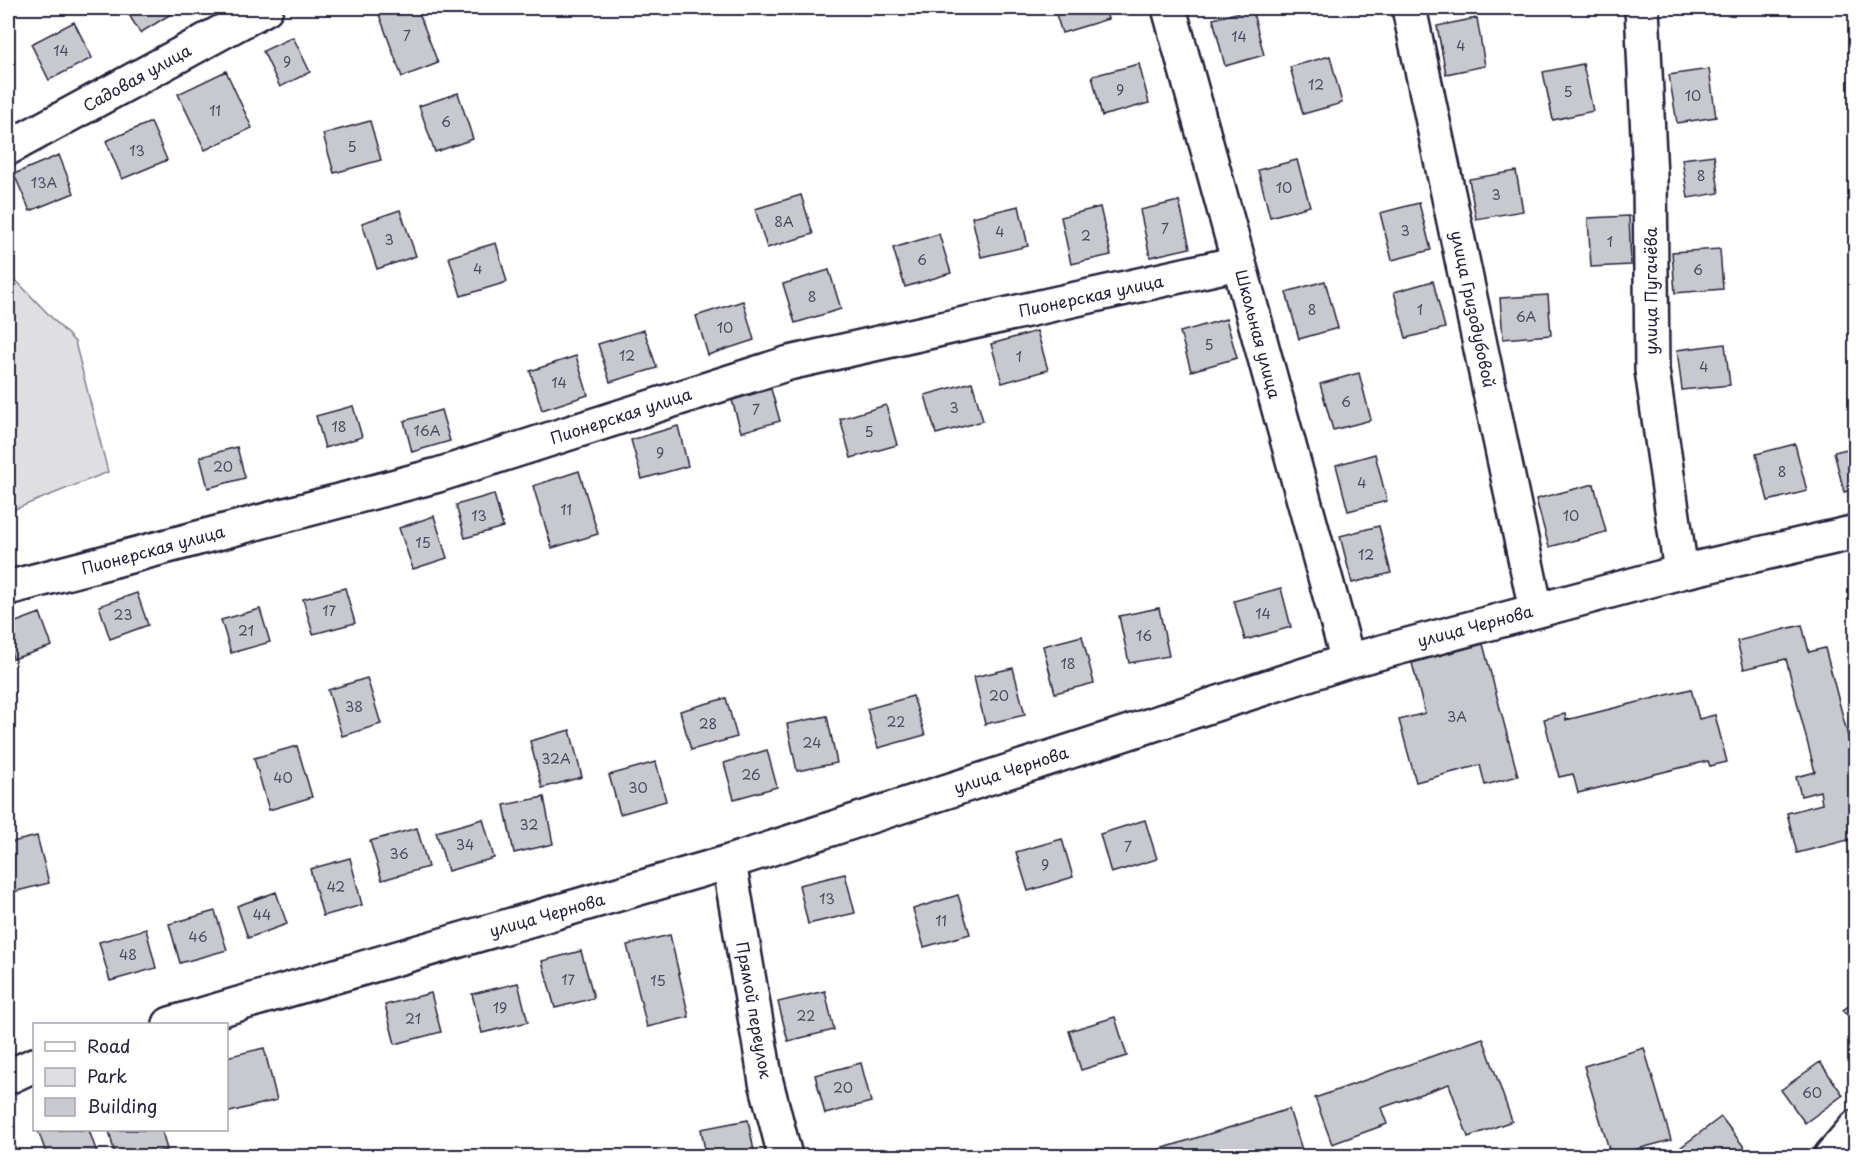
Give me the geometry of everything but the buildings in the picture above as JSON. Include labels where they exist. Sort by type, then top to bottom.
[{"type":"street","name":"Садовая улица","points":[[8,148],[266,8]]},
{"type":"street","name":"Школьная улица","points":[[1169,8],[1348,661]]},
{"type":"street","name":"улица Гризодубовой","points":[[1409,8],[1536,610]]},
{"type":"street","name":"улица Пугачёва","points":[[1641,8],[1650,177],[1652,370],[1681,572]]},
{"type":"street","name":"Пионерская улица","points":[[8,588],[438,475],[789,363],[1238,263]]},
{"type":"street","name":"улица Чернова","points":[[173,1023],[729,862],[1348,661],[1681,572],[1856,532]]},
{"type":"street","name":"Прямой переулок","points":[[729,862],[766,1082],[785,1156]]},
{"type":"street","points":[[8,1077],[33,1065]]},
{"type":"street","points":[[1831,1156],[1856,1127]]},
{"type":"green space","points":[[8,272],[75,342],[108,472],[8,512]]}]
